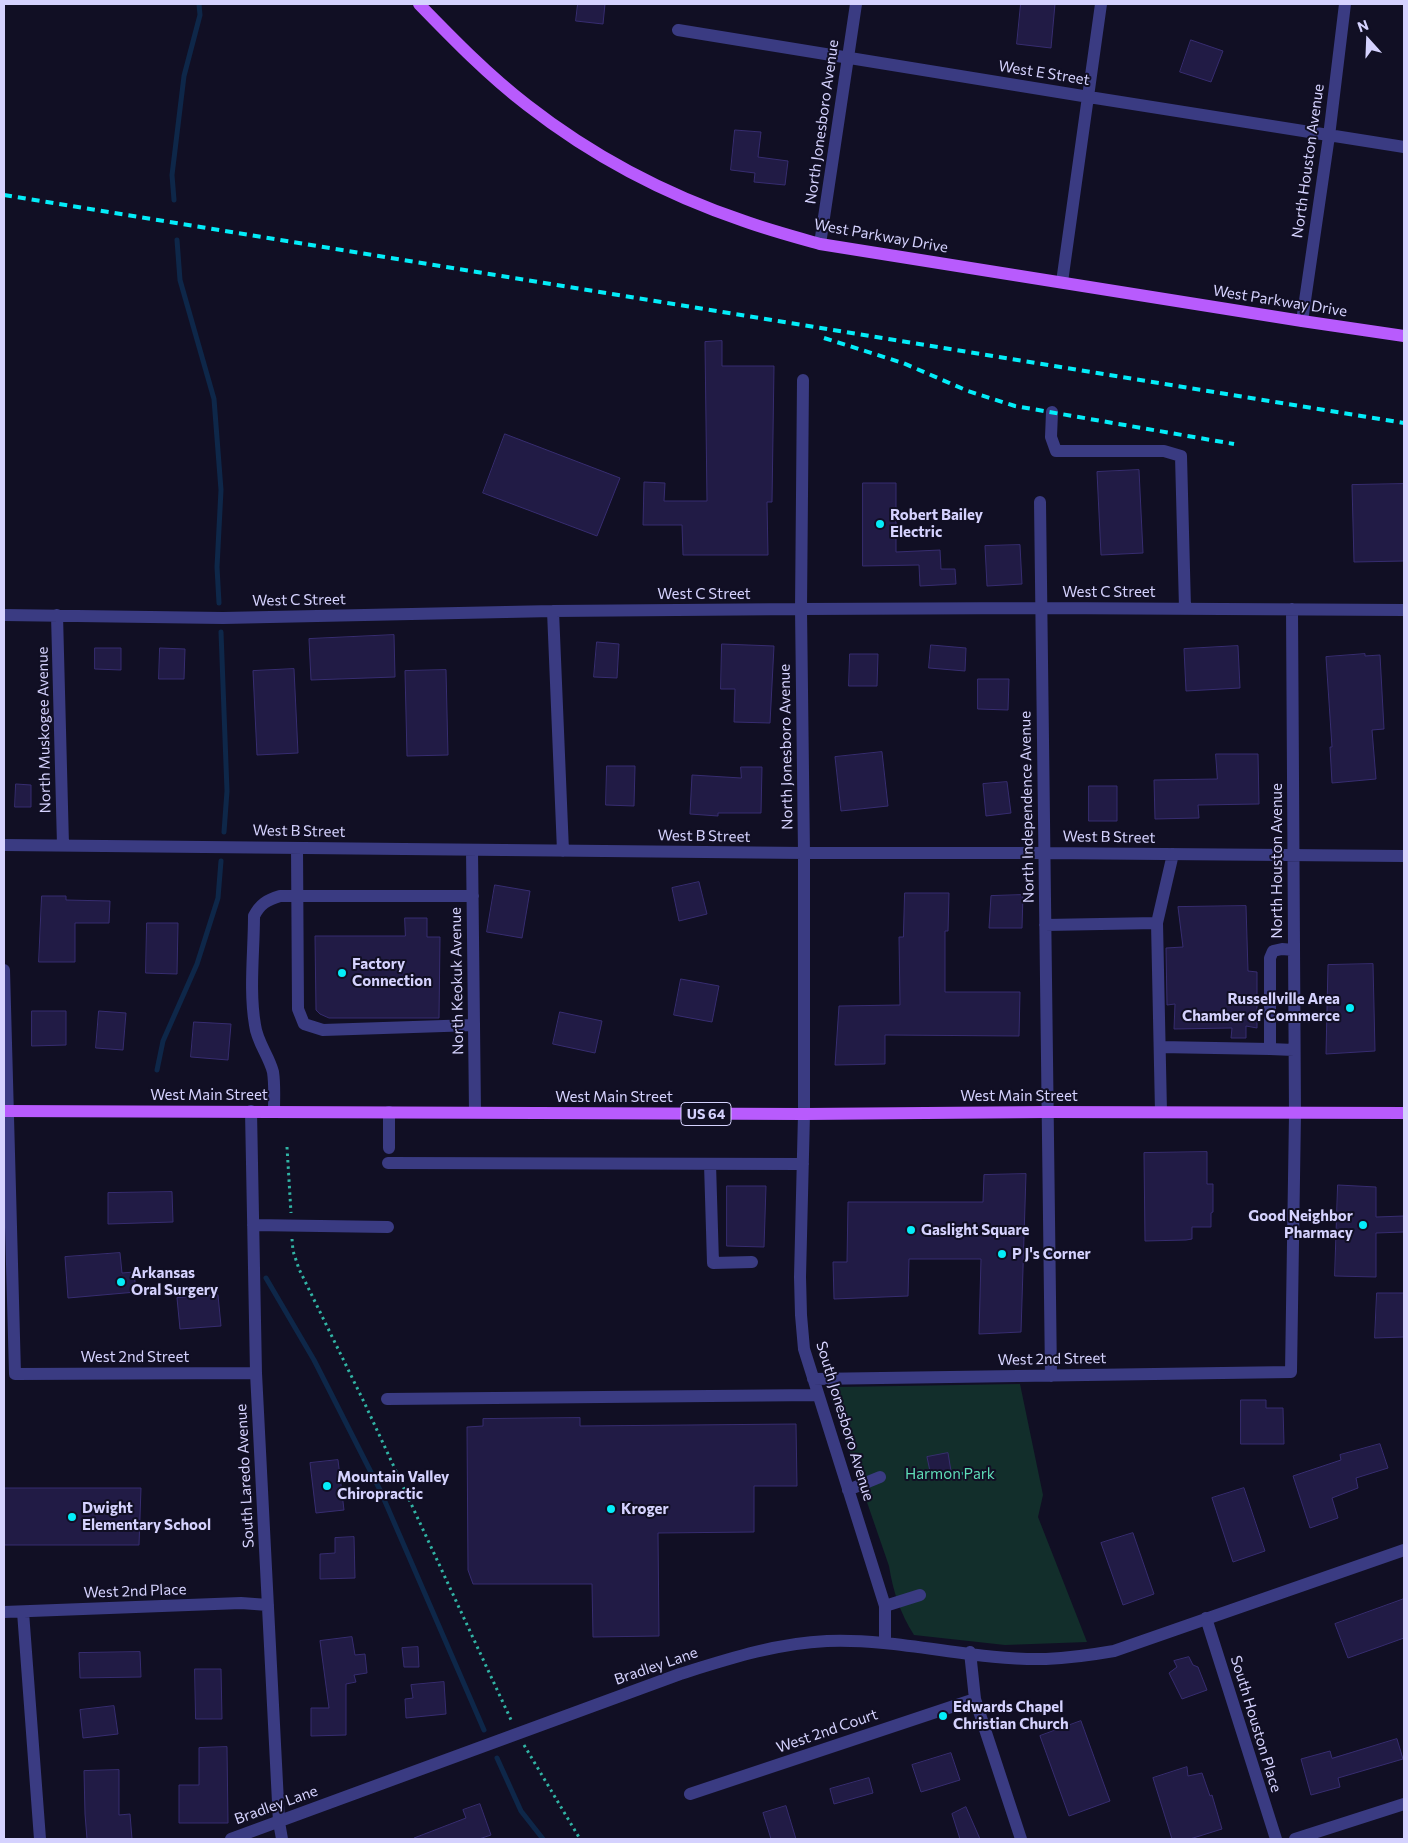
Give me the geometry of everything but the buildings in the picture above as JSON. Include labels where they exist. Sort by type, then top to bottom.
[{"type":"main road","name":"West Parkway Drive","points":[[419,4],[466,53],[527,105],[599,154],[672,193],[743,221],[820,244],[1302,322],[1404,336]]},
{"type":"main road","name":"West Main Street","points":[[6,1111],[1404,1114]]},
{"type":"street","name":"North Jonesboro Avenue","points":[[820,244],[856,4]]},
{"type":"street","points":[[1062,282],[1101,4]]},
{"type":"street","name":"North Houston Avenue","points":[[1302,322],[1329,136],[1345,4]]},
{"type":"street","name":"West E Street","points":[[678,30],[1089,98],[1404,146]]},
{"type":"street","name":"North Jonesboro Avenue","points":[[804,380],[801,609],[804,853],[804,1114]]},
{"type":"street","points":[[1052,412],[1051,437],[1056,451],[1164,451],[1181,456],[1185,608]]},
{"type":"street","name":"North Independence Avenue","points":[[1040,502],[1051,1376]]},
{"type":"street","name":"West C Street","points":[[4,615],[224,618],[553,611],[801,609],[1185,608],[1404,610]]},
{"type":"street","name":"North Houston Avenue","points":[[1291,1372],[1295,1114],[1292,609]]},
{"type":"street","points":[[553,611],[563,851]]},
{"type":"street","name":"North Muskogee Avenue","points":[[57,615],[63,845]]},
{"type":"street","name":"West B Street","points":[[4,845],[804,853],[1404,856]]},
{"type":"street","points":[[297,848],[298,1009],[304,1024],[324,1030],[474,1025]]},
{"type":"street","name":"North Keokuk Avenue","points":[[472,850],[475,1112]]},
{"type":"street","points":[[1161,1112],[1157,922],[1173,854]]},
{"type":"street","points":[[274,1111],[273,1074],[265,1050],[257,1035],[253,999],[254,916],[259,906],[268,900],[280,896],[473,896]]},
{"type":"street","points":[[1045,926],[1157,922]]},
{"type":"street","points":[[1270,1049],[1270,958],[1273,951],[1282,949],[1294,950]]},
{"type":"street","points":[[4,970],[6,1111]]},
{"type":"street","points":[[1160,1047],[1294,1050]]},
{"type":"street","name":"West 2nd Street","points":[[6,1111],[15,1374],[256,1373]]},
{"type":"street","name":"South Laredo Avenue","points":[[251,1111],[256,1373],[279,1822],[282,1839]]},
{"type":"street","points":[[389,1112],[389,1148]]},
{"type":"street","name":"South Jonesboro Avenue","points":[[804,1114],[801,1315],[804,1349],[885,1606],[886,1642]]},
{"type":"street","points":[[388,1163],[803,1164]]},
{"type":"street","points":[[710,1164],[713,1263],[752,1262]]},
{"type":"street","points":[[253,1226],[388,1227]]},
{"type":"street","name":"West 2nd Street","points":[[813,1379],[1291,1372]]},
{"type":"street","points":[[387,1399],[818,1395]]},
{"type":"street","points":[[848,1490],[880,1477]]},
{"type":"street","points":[[1206,1618],[1404,1550]]},
{"type":"street","points":[[885,1606],[920,1595]]},
{"type":"street","name":"West 2nd Place","points":[[4,1612],[241,1604],[268,1605]]},
{"type":"street","points":[[23,1612],[40,1839]]},
{"type":"street","name":"Bradley Lane","points":[[230,1839],[680,1674],[734,1657],[784,1646],[827,1641],[886,1642],[1012,1658],[1080,1657],[1114,1651],[1206,1618]]},
{"type":"street","name":"South Houston Place","points":[[1206,1618],[1276,1839]]},
{"type":"street","points":[[970,1652],[974,1699],[1022,1839]]},
{"type":"street","name":"West 2nd Court","points":[[690,1794],[974,1699]]},
{"type":"street","points":[[1295,1839],[1404,1804]]},
{"type":"path","points":[[287,1148],[293,1252],[299,1269],[368,1411],[518,1734],[580,1839]]},
{"type":"path","points":[[931,1476],[962,1471],[966,1481]]},
{"type":"green space","name":"Harmon Park","points":[[1020,1384],[1043,1495],[1038,1517],[1087,1642],[1005,1645],[914,1635],[898,1602],[889,1566],[831,1398],[833,1392],[838,1387]]},
{"type":"waterway","points":[[174,200],[172,175],[184,76],[200,15],[199,4]]},
{"type":"waterway","points":[[177,240],[180,280],[214,399],[221,490],[217,567],[219,603]]},
{"type":"waterway","points":[[221,632],[227,791],[224,832]]},
{"type":"waterway","points":[[157,1070],[163,1041],[197,964],[218,898],[221,861]]},
{"type":"waterway","points":[[266,1278],[314,1360],[380,1490],[484,1730]]},
{"type":"waterway","points":[[497,1758],[521,1811],[543,1839]]},
{"type":"railway","points":[[4,195],[1404,423]]},
{"type":"railway","points":[[824,338],[903,363],[968,391],[1015,406],[1234,444]]},
{"type":"place","name":"Robert Bailey Electric","points":[[880,524]]},
{"type":"place","name":"Factory Connection","points":[[342,973]]},
{"type":"place","name":"Russellville Area Chamber of Commerce","points":[[1350,1008]]},
{"type":"place","name":"Good Neighbor Pharmacy","points":[[1363,1225]]},
{"type":"place","name":"Gaslight Square","points":[[911,1230]]},
{"type":"place","name":"P J's Corner","points":[[1002,1254]]},
{"type":"place","name":"Arkansas Oral Surgery","points":[[121,1282]]},
{"type":"place","name":"Mountain Valley Chiropractic","points":[[327,1486]]},
{"type":"place","name":"Kroger","points":[[611,1509]]},
{"type":"place","name":"Dwight Elementary School","points":[[72,1517]]},
{"type":"place","name":"Edwards Chapel Christian Church","points":[[943,1716]]}]
